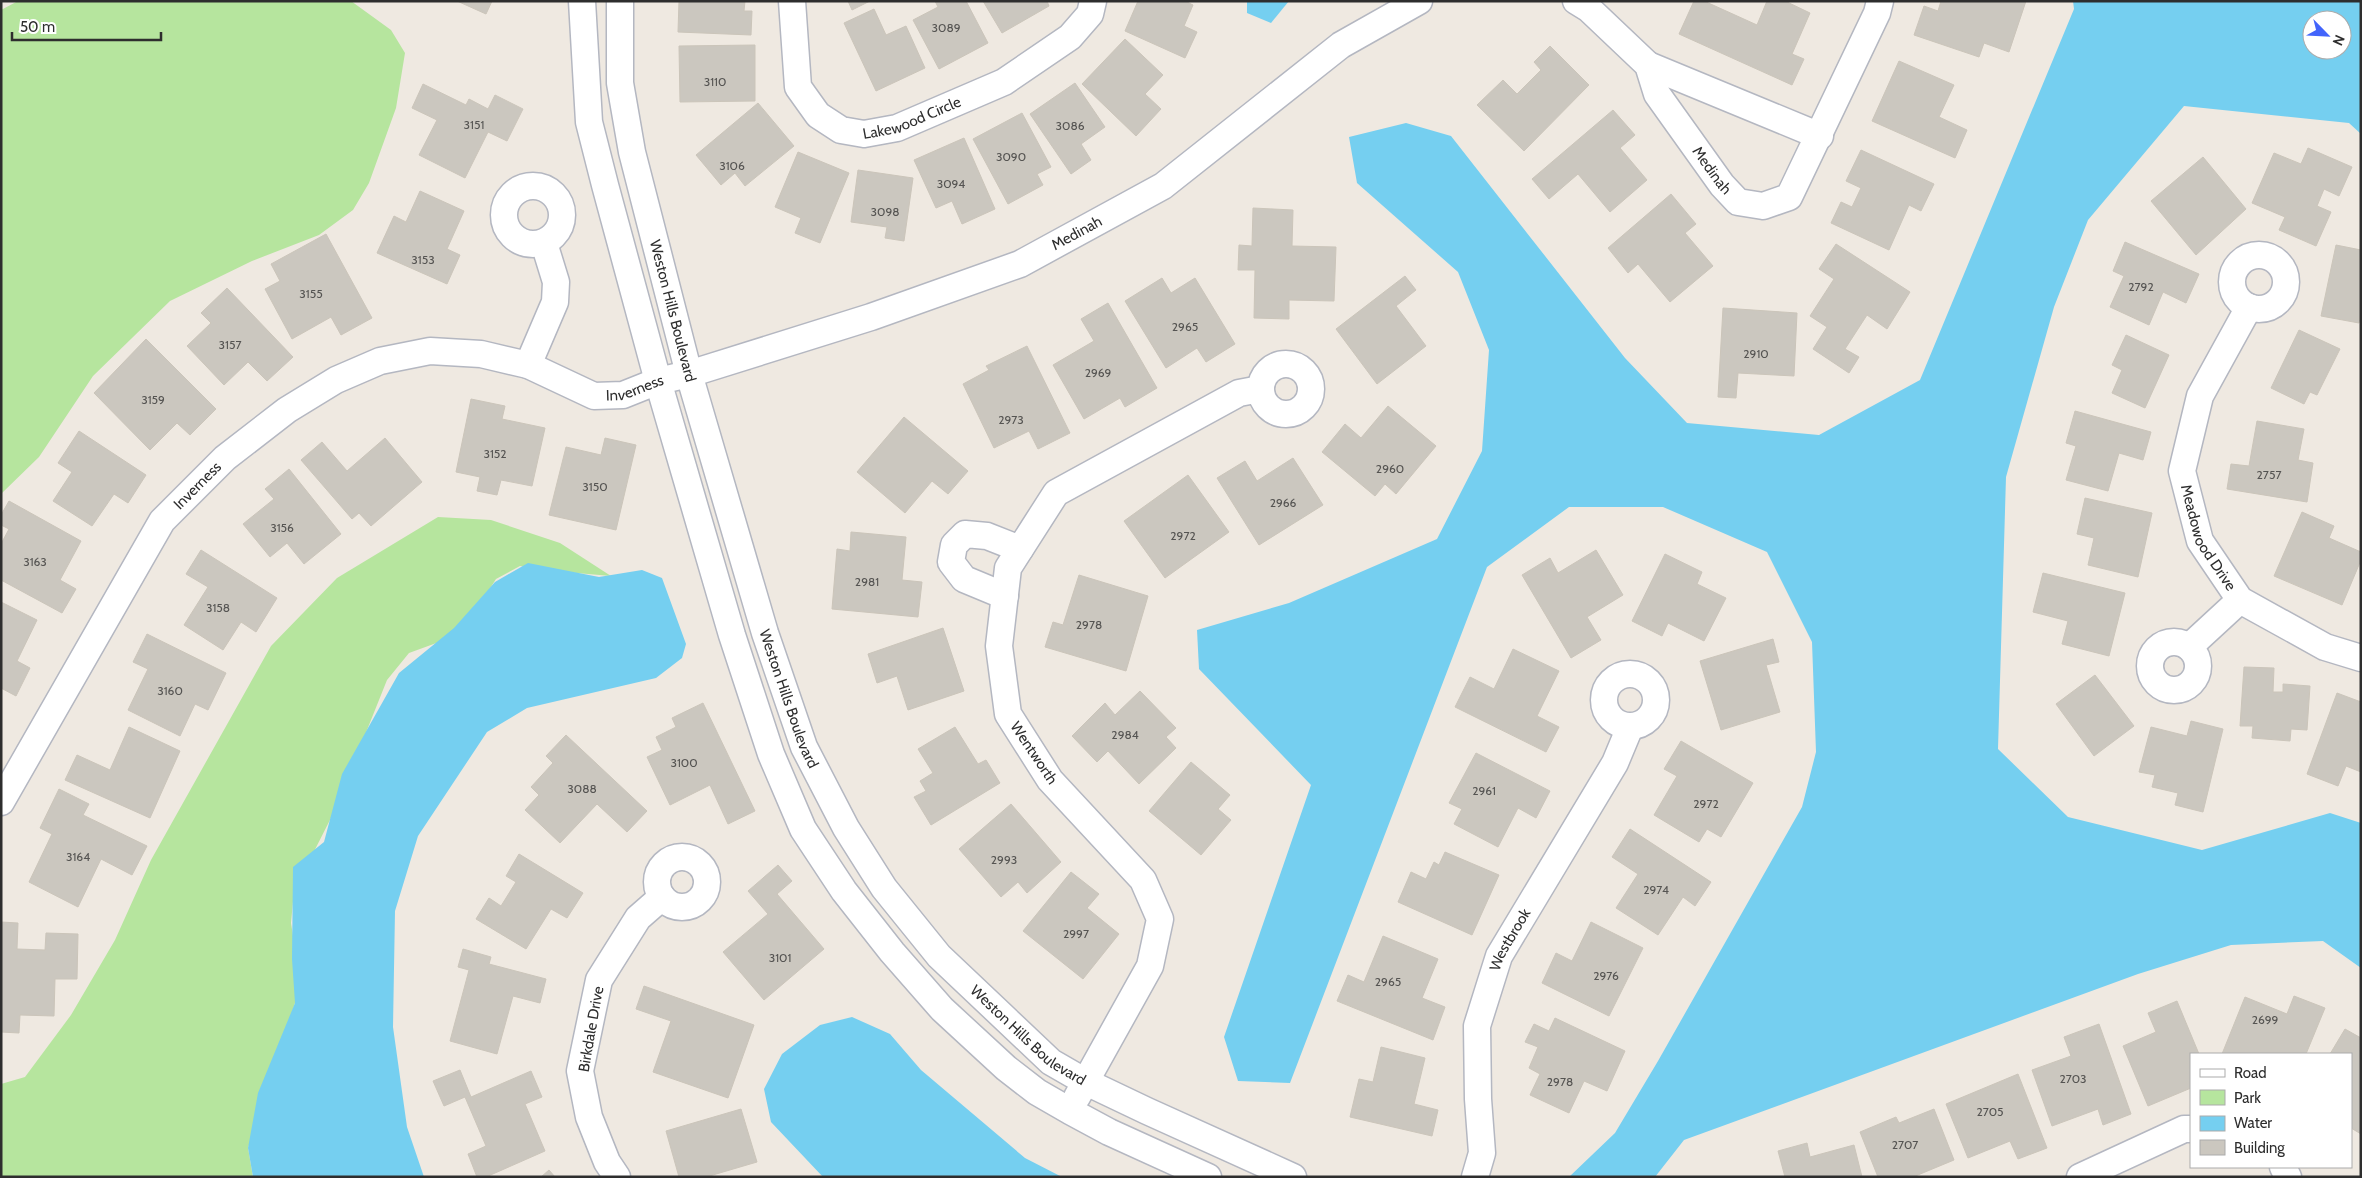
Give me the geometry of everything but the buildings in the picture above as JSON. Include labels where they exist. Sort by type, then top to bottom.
[{"type":"street","points":[[582,1],[589,122],[658,382],[732,636],[771,754],[803,829],[850,899],[892,952],[942,1009],[1006,1068],[1037,1092],[1070,1111],[1109,1132],[1208,1177]]},
{"type":"street","name":"Weston Hills Boulevard","points":[[620,1],[620,83],[631,144],[689,374],[765,633],[801,738],[846,828],[884,888],[938,956],[1051,1062],[1084,1081],[1293,1177]]},
{"type":"street","name":"Lakewood Circle","points":[[792,1],[798,87],[818,115],[841,130],[864,134],[897,128],[1004,82],[1070,38],[1090,14],[1093,1]]},
{"type":"street","name":"Medinah","points":[[689,374],[871,317],[1020,264],[1163,186],[1341,45],[1419,1]]},
{"type":"street","name":"Medinah","points":[[1576,1],[1589,9],[1648,66],[1657,94],[1722,185],[1738,202],[1763,206],[1789,197],[1820,136],[1877,13],[1880,1]]},
{"type":"street","points":[[1648,66],[1820,136]]},
{"type":"street","points":[[528,365],[555,302],[556,282],[544,243]]},
{"type":"street","name":"Meadowood Drive","points":[[2249,307],[2200,396],[2182,471],[2200,541],[2240,600],[2325,647],[2361,658]]},
{"type":"street","name":"Inverness","points":[[1,802],[162,521],[225,458],[287,410],[336,380],[380,361],[430,351],[481,354],[528,365],[594,396],[623,395],[658,382],[689,374]]},
{"type":"street","name":"Wentworth","points":[[1070,1111],[1084,1081],[1150,966],[1160,919],[1143,880],[1050,780],[1008,714],[999,646],[1008,568],[1056,493],[1239,393],[1260,389]]},
{"type":"street","points":[[1005,596],[964,579],[951,562],[954,545],[965,534],[987,536],[1020,549]]},
{"type":"street","name":"Meadowood Drive","points":[[2189,647],[2240,600]]},
{"type":"street","name":"Westbrook","points":[[1475,1177],[1482,1153],[1478,1099],[1477,1026],[1500,956],[1615,763],[1630,727]]},
{"type":"street","name":"Birkdale Drive","points":[[617,1177],[606,1162],[589,1117],[580,1071],[599,980],[638,918],[662,897]]},
{"type":"street","points":[[2080,1177],[2184,1129],[2190,1129]]},
{"type":"green space","points":[[18,1],[351,1],[391,30],[405,53],[396,108],[369,183],[353,210],[319,235],[252,261],[170,301],[93,376],[39,457],[1,494],[1,10]]},
{"type":"green space","points":[[438,517],[491,520],[560,543],[611,576],[542,570],[520,566],[496,579],[461,634],[409,653],[387,680],[335,810],[294,891],[291,923],[295,948],[295,1003],[248,1148],[253,1177],[1,1177],[1,1084],[25,1077],[71,1015],[115,940],[151,860],[271,646],[337,578]]},
{"type":"water","points":[[1247,1],[1289,1],[1271,23],[1247,13]]},
{"type":"water","points":[[2073,1],[2361,1],[2361,134],[2349,123],[2184,106],[2088,220],[2054,307],[2006,477],[1998,749],[2068,817],[2202,850],[2330,813],[2361,823],[2361,968],[2323,941],[2231,945],[2138,974],[1684,1140],[1655,1177],[1569,1177],[1615,1133],[1658,1061],[1802,807],[1816,752],[1812,642],[1767,552],[1663,507],[1569,507],[1487,567],[1290,1083],[1238,1081],[1224,1037],[1311,785],[1199,669],[1197,630],[1289,603],[1437,539],[1482,451],[1489,350],[1458,272],[1357,183],[1349,137],[1406,123],[1451,136],[1625,358],[1687,423],[1819,435],[1920,380],[2074,9]]},
{"type":"water","points":[[528,563],[599,577],[642,570],[662,578],[686,644],[682,658],[656,678],[527,708],[487,732],[418,836],[395,911],[393,1027],[407,1127],[424,1177],[253,1177],[248,1148],[258,1093],[295,1003],[292,959],[293,867],[324,842],[342,774],[399,673],[454,628],[495,582]]},
{"type":"water","points":[[852,1017],[890,1034],[921,1070],[1025,1158],[1062,1177],[823,1177],[771,1122],[764,1089],[782,1054],[820,1025]]}]
